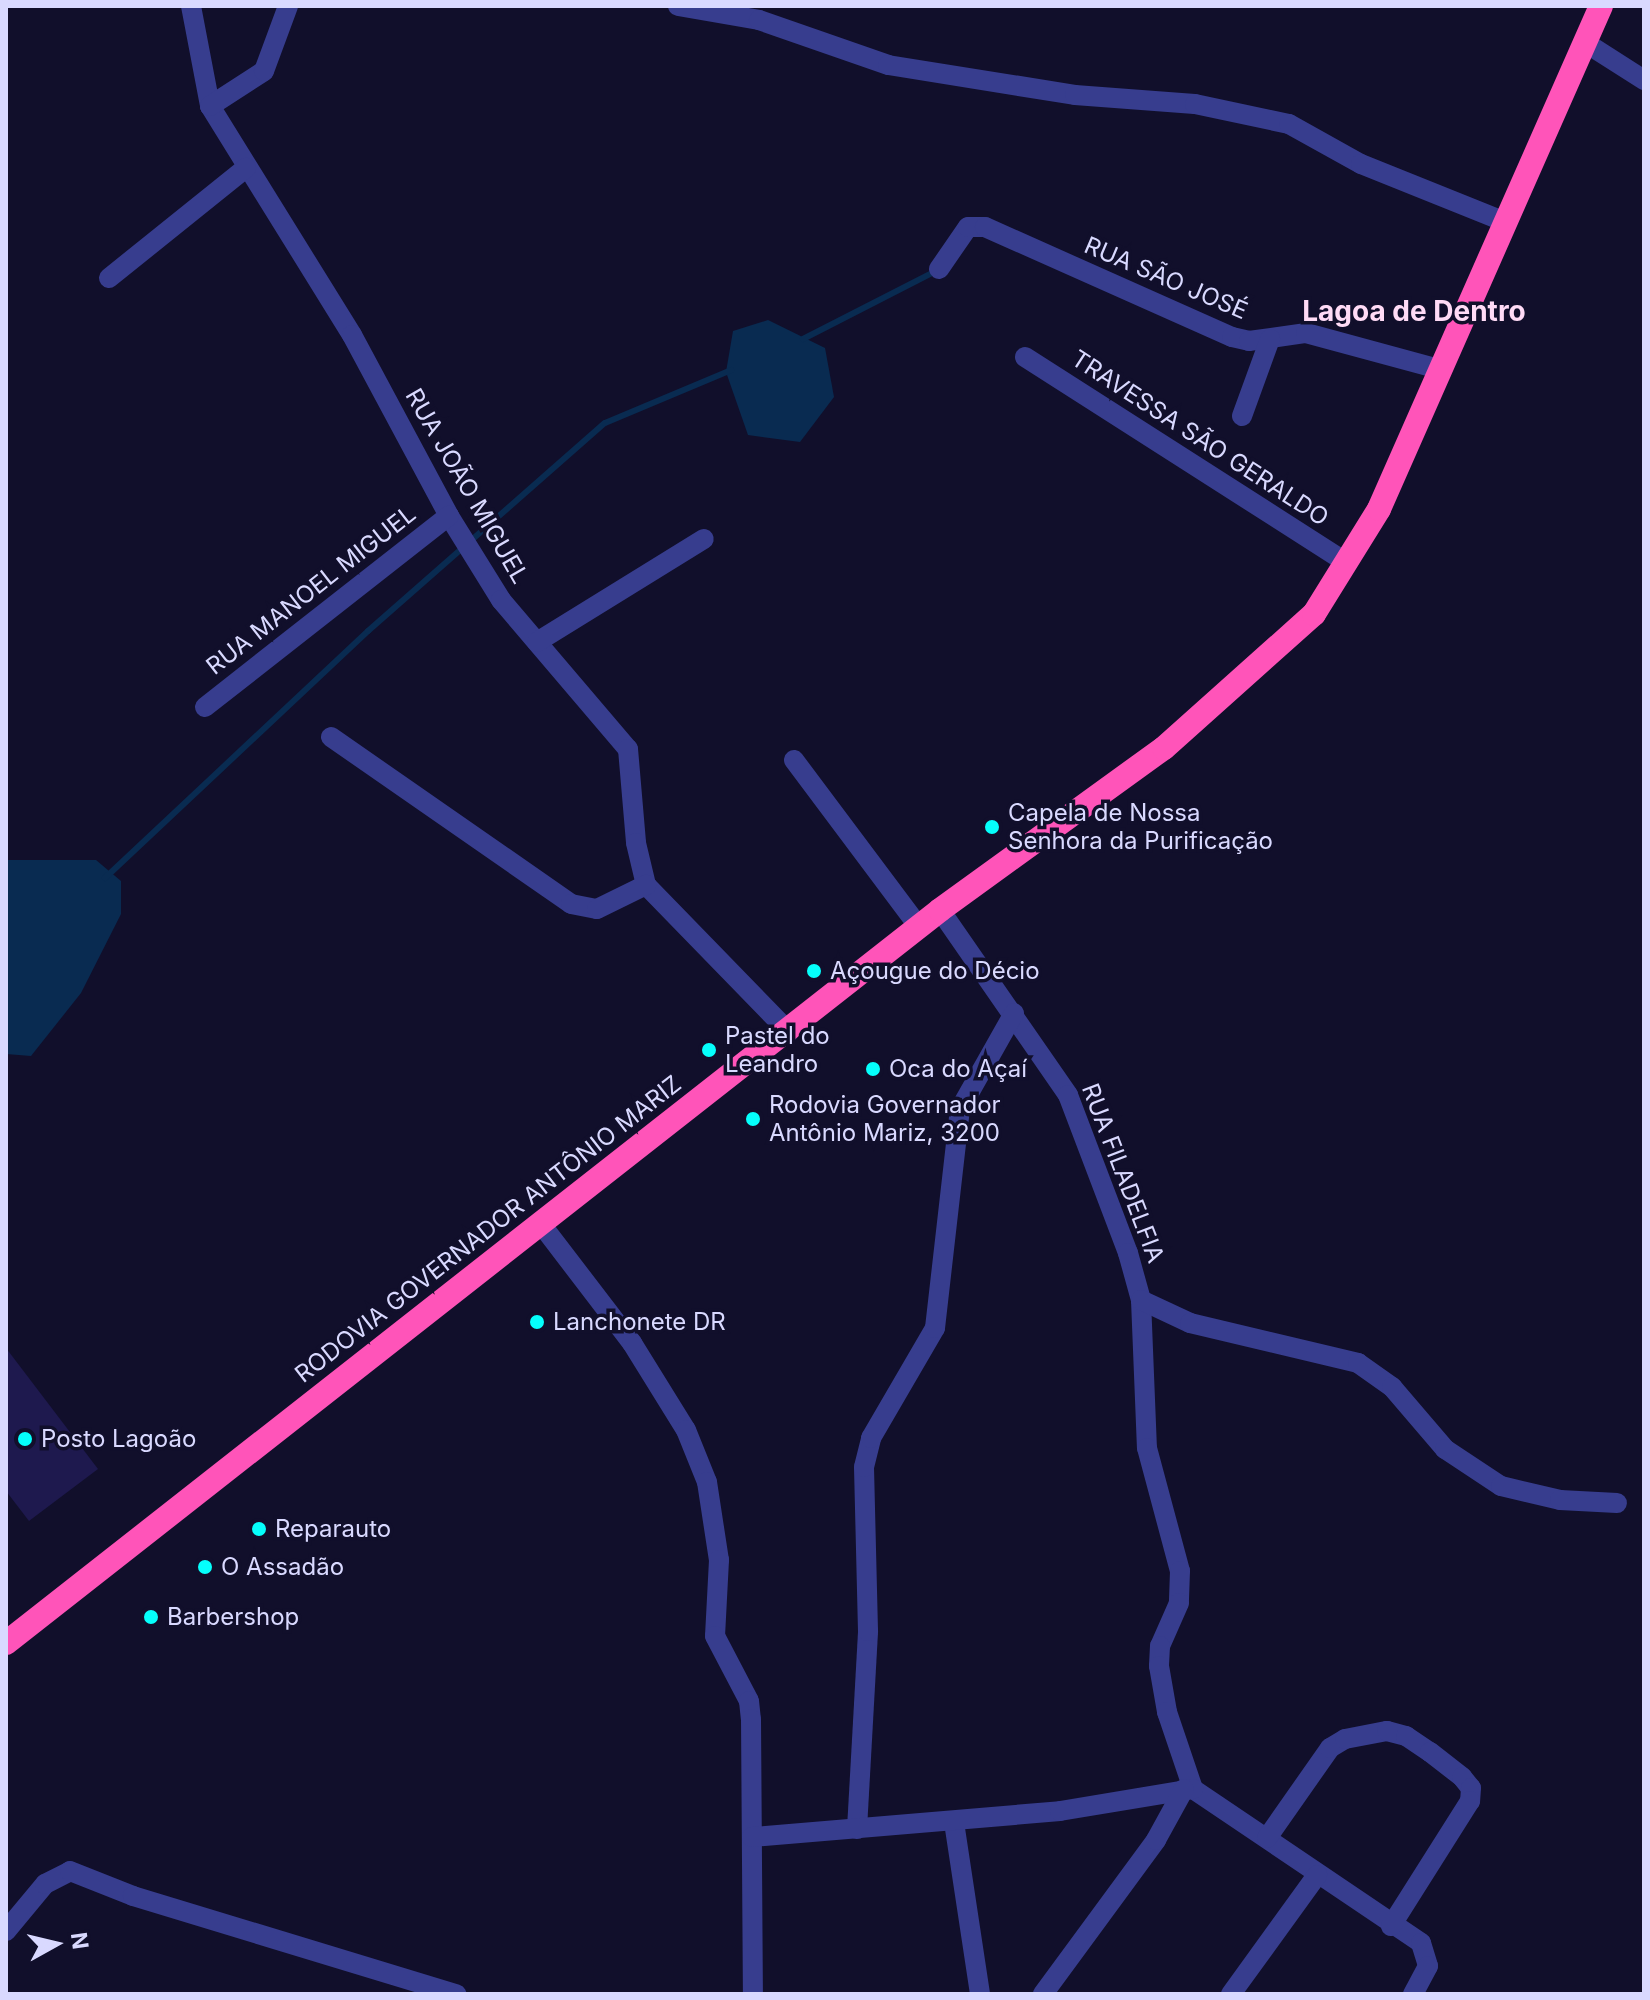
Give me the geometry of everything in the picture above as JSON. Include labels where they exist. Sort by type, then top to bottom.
[{"type":"highway","name":"RODOVIA GOVERNADOR ANTÔNIO MARIZ","points":[[31,1620],[789,1032],[940,910],[1164,748],[1224,698],[1314,614],[1379,509],[1601,6]]},
{"type":"highway","points":[[6,1634],[31,1620]]},
{"type":"highway","points":[[6,1643],[31,1620]]},
{"type":"street","name":"RUA JOÃO MIGUEL","points":[[191,6],[210,106],[352,335],[449,516],[501,600],[628,749],[636,843],[646,885]]},
{"type":"street","points":[[210,106],[264,71],[288,6]]},
{"type":"street","points":[[678,6],[759,20],[888,65],[1075,95],[1195,104],[1289,124],[1361,164],[1505,222]]},
{"type":"street","points":[[1586,43],[1644,80]]},
{"type":"street","points":[[109,278],[246,168]]},
{"type":"street","name":"RUA SÃO JOSÉ","points":[[939,269],[968,227],[985,227],[1208,329],[1249,341],[1306,333],[1442,370]]},
{"type":"street","points":[[1242,416],[1270,339]]},
{"type":"street","name":"TRAVESSA SÃO GERALDO","points":[[1025,357],[1347,563]]},
{"type":"street","name":"RUA MANOEL MIGUEL","points":[[205,707],[449,516]]},
{"type":"street","points":[[537,642],[704,539]]},
{"type":"street","points":[[331,737],[571,904],[597,909],[646,885],[789,1032]]},
{"type":"street","points":[[794,760],[919,927]]},
{"type":"street","name":"RUA FILADELFIA","points":[[940,910],[1014,1013],[1073,1106],[1141,1300],[1147,1448],[1181,1584],[1160,1646],[1159,1666],[1167,1712],[1189,1789]]},
{"type":"street","points":[[857,1829],[868,1631],[864,1467],[871,1438],[935,1328],[950,1225],[958,1119],[1014,1013]]},
{"type":"street","points":[[541,1224],[632,1343],[686,1430],[707,1482],[719,1560],[715,1636],[749,1701],[751,1719],[753,1994]]},
{"type":"street","points":[[1141,1300],[1190,1323],[1358,1363],[1392,1387],[1445,1449],[1501,1486],[1560,1500],[1617,1503]]},
{"type":"street","points":[[1267,1838],[1323,1757],[1345,1739],[1387,1731],[1406,1736],[1430,1752],[1471,1788],[1470,1801],[1391,1926]]},
{"type":"street","points":[[752,1837],[954,1822],[1189,1789],[1267,1838],[1391,1926],[1421,1943],[1428,1966],[1413,1994]]},
{"type":"street","points":[[1043,1994],[1156,1840],[1189,1789]]},
{"type":"street","points":[[954,1822],[980,1994]]},
{"type":"street","points":[[6,1931],[45,1884],[70,1871],[148,1901],[456,1994]]},
{"type":"street","points":[[1231,1994],[1317,1875]]},
{"type":"water","points":[[768,320],[825,348],[834,397],[800,442],[748,435],[726,372],[733,331]]},
{"type":"water","points":[[6,860],[96,860],[121,881],[121,914],[81,993],[31,1056],[6,1054]]},
{"type":"building","points":[[6,1348],[98,1469],[29,1521],[6,1491]]},
{"type":"waterway","points":[[803,339],[936,271]]},
{"type":"waterway","points":[[105,878],[368,631],[605,423],[731,370]]},
{"type":"place","name":"Capela de Nossa Senhora da Purificação","points":[[992,827]]},
{"type":"place","name":"Açougue do Décio","points":[[814,971]]},
{"type":"place","name":"Pastel do Leandro","points":[[709,1050]]},
{"type":"place","name":"Oca do Açaí","points":[[873,1069]]},
{"type":"place","name":"Rodovia Governador Antônio Mariz, 3200","points":[[753,1119]]},
{"type":"place","name":"Lanchonete DR","points":[[537,1322]]},
{"type":"place","name":"Posto Lagoão","points":[[25,1439]]},
{"type":"place","name":"Reparauto","points":[[259,1529]]},
{"type":"place","name":"O Assadão","points":[[205,1567]]},
{"type":"place","name":"Barbershop","points":[[151,1617]]},
{"type":"district","name":"Lagoa de Dentro","points":[[1414,311]]}]
